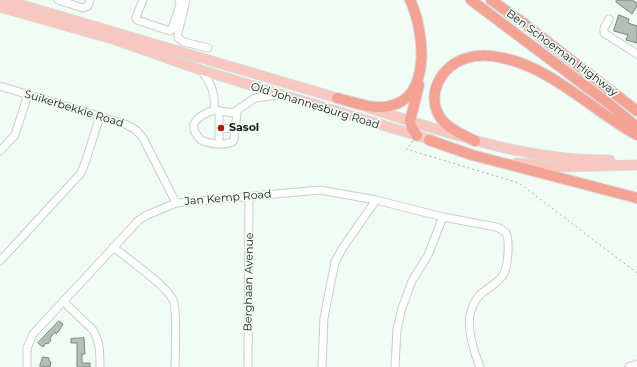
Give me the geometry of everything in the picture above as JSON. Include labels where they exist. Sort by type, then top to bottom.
[{"type":"highway","points":[[410,0],[418,21],[422,52],[422,74],[410,121],[417,136]]},
{"type":"highway","name":"Ben Schoeman Highway","points":[[472,0],[637,126]]},
{"type":"highway","name":"Ben Schoeman Highway","points":[[491,0],[522,22],[637,112]]},
{"type":"highway","points":[[337,98],[382,107],[398,104],[407,97],[414,88],[422,52]]},
{"type":"highway","points":[[475,141],[451,128],[442,119],[435,107],[434,94],[438,81],[449,67],[466,58],[483,55],[513,60],[537,70],[637,135]]},
{"type":"highway","points":[[429,140],[472,155],[637,198]]},
{"type":"main road","name":"Old Johannesburg Road","points":[[4,0],[506,149],[554,157],[593,160],[637,159]]},
{"type":"main road","name":"Old Johannesburg Road","points":[[0,7],[116,40],[278,95],[429,140],[526,164],[560,167],[637,165]]},
{"type":"street","points":[[58,0],[83,8],[88,6],[90,0]]},
{"type":"street","points":[[143,0],[136,17],[137,20],[170,31],[180,4],[178,0]]},
{"type":"street","points":[[186,0],[178,38],[184,42],[208,48]]},
{"type":"street","points":[[609,19],[604,28],[604,33],[637,54]]},
{"type":"street","points":[[201,70],[212,86],[219,129],[219,144]]},
{"type":"street","name":"Suikerbekkie Road","points":[[0,86],[126,124],[136,130],[176,203]]},
{"type":"street","points":[[0,151],[15,135],[28,94]]},
{"type":"street","points":[[237,112],[232,142],[219,144],[201,140],[194,131],[194,122],[198,118],[216,111],[230,113],[237,112],[255,98],[278,95]]},
{"type":"street","points":[[0,261],[81,173],[100,116]]},
{"type":"street","points":[[219,129],[235,128]]},
{"type":"street","name":"Jan Kemp Road","points":[[27,367],[27,348],[32,334],[143,217],[176,203],[320,190],[376,200],[443,217],[499,228],[505,232],[508,241],[507,265],[505,271],[500,278],[479,295],[470,312],[474,351],[480,367]]},
{"type":"street","name":"Berghaan Avenue","points":[[248,367],[249,196]]},
{"type":"street","points":[[322,367],[324,310],[335,262],[342,249],[376,200]]},
{"type":"street","points":[[395,367],[397,329],[402,308],[412,281],[428,255],[443,217]]},
{"type":"street","points":[[113,247],[157,282],[171,297],[174,304],[175,316],[175,367]]},
{"type":"street","points":[[63,301],[96,334],[99,342],[100,367]]},
{"type":"street","points":[[629,367],[637,364]]},
{"type":"path","points":[[417,136],[406,149],[519,183],[637,273]]},
{"type":"building","points":[[617,0],[632,0],[637,3],[637,6],[632,14],[616,2]]},
{"type":"building","points":[[619,15],[629,19],[628,23],[637,26],[637,43],[626,40],[628,35],[614,31]]},
{"type":"building","points":[[59,321],[63,324],[59,331],[56,334],[55,332],[50,338],[51,340],[48,344],[46,343],[43,347],[38,343]]},
{"type":"building","points":[[84,338],[85,354],[82,354],[82,363],[90,363],[90,367],[77,367],[77,343],[71,343],[71,339]]},
{"type":"building","points":[[43,357],[49,358],[49,361],[51,362],[50,367],[40,366]]},
{"type":"place","name":"Sasol","points":[[221,128]]}]
